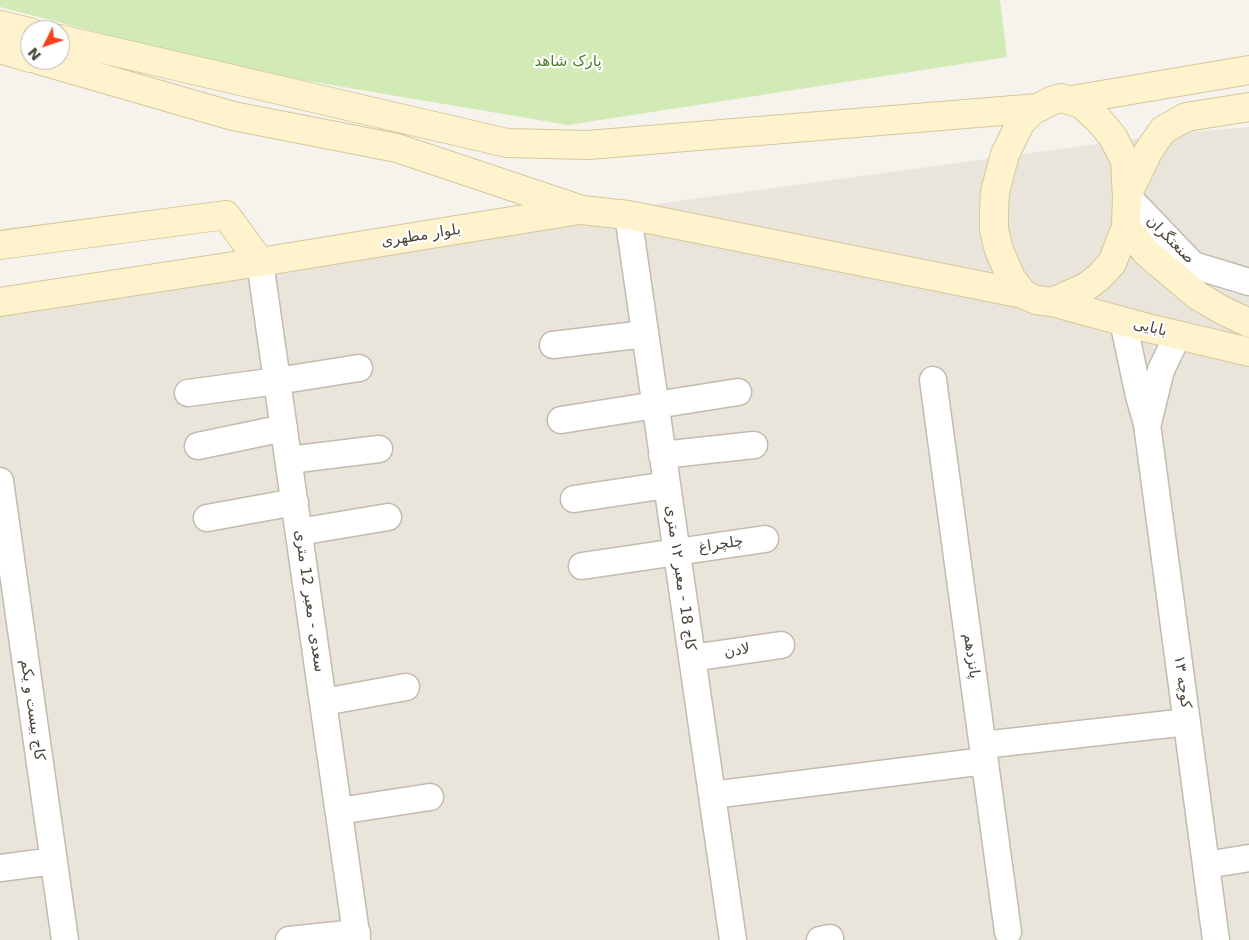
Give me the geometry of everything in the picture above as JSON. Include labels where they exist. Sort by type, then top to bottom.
[{"type":"main road","points":[[0,25],[20,30]]},
{"type":"main road","points":[[70,41],[507,142],[588,145],[1038,108]]},
{"type":"main road","points":[[0,49],[20,55]]},
{"type":"main road","points":[[70,69],[233,116],[397,148],[582,210],[628,215],[1022,294],[1036,300],[1052,302],[1086,287],[1099,277],[1112,263],[1126,227],[1125,161],[1113,137],[1081,104],[1072,100],[1061,98],[1051,101],[1032,111],[1021,122],[1005,154],[995,192],[994,230],[999,250],[1011,278],[1022,294]]},
{"type":"main road","points":[[1072,100],[1249,70]]},
{"type":"main road","points":[[1127,196],[1150,150],[1163,130],[1186,117],[1249,107]]},
{"type":"main road","name":"بلوار مطهری","points":[[0,302],[582,210]]},
{"type":"main road","points":[[0,245],[226,216],[260,262]]},
{"type":"main road","points":[[1126,227],[1147,253],[1198,296],[1249,323]]},
{"type":"main road","name":"بابایی","points":[[1052,302],[1249,352]]},
{"type":"street","name":"صنعتگران","points":[[1127,196],[1193,265],[1249,282]]},
{"type":"street","name":"کاج 18 - معبر ۱۲ متری","points":[[628,215],[733,940]]},
{"type":"street","name":"سعدی - معبر 12 متری","points":[[260,262],[357,937]]},
{"type":"street","name":"کوچه ۱۳","points":[[1123,321],[1138,396],[1147,424],[1216,940]]},
{"type":"street","points":[[553,345],[645,334]]},
{"type":"street","name":"کوچه ۱۳","points":[[1147,424],[1160,370],[1178,335]]},
{"type":"street","points":[[188,392],[277,381],[358,368]]},
{"type":"street","name":"پانزدهم","points":[[933,380],[1008,932]]},
{"type":"street","points":[[561,420],[738,392]]},
{"type":"street","points":[[198,446],[284,428]]},
{"type":"street","points":[[662,454],[754,445]]},
{"type":"street","points":[[289,460],[379,449]]},
{"type":"street","name":"کاج بیست و یکم","points":[[0,480],[65,940]]},
{"type":"street","points":[[574,499],[667,486]]},
{"type":"street","points":[[207,518],[294,502]]},
{"type":"street","points":[[299,532],[388,517]]},
{"type":"street","name":"چلچراغ","points":[[582,566],[765,538]]},
{"type":"street","name":"لادن","points":[[692,658],[781,645]]},
{"type":"street","points":[[324,702],[406,687]]},
{"type":"street","points":[[712,795],[1187,722]]},
{"type":"street","points":[[339,811],[430,797]]},
{"type":"street","points":[[1206,865],[1249,858]]},
{"type":"street","points":[[0,868],[54,861]]},
{"type":"street","points":[[288,940],[357,937]]},
{"type":"shaded area","points":[[1249,127],[1249,940],[0,940],[0,299],[575,215],[1178,133]]},
{"type":"green space","name":"پارک شاهد","points":[[0,0],[1000,0],[1007,57],[568,125],[243,70],[70,25],[70,20],[50,20],[0,7]]}]
